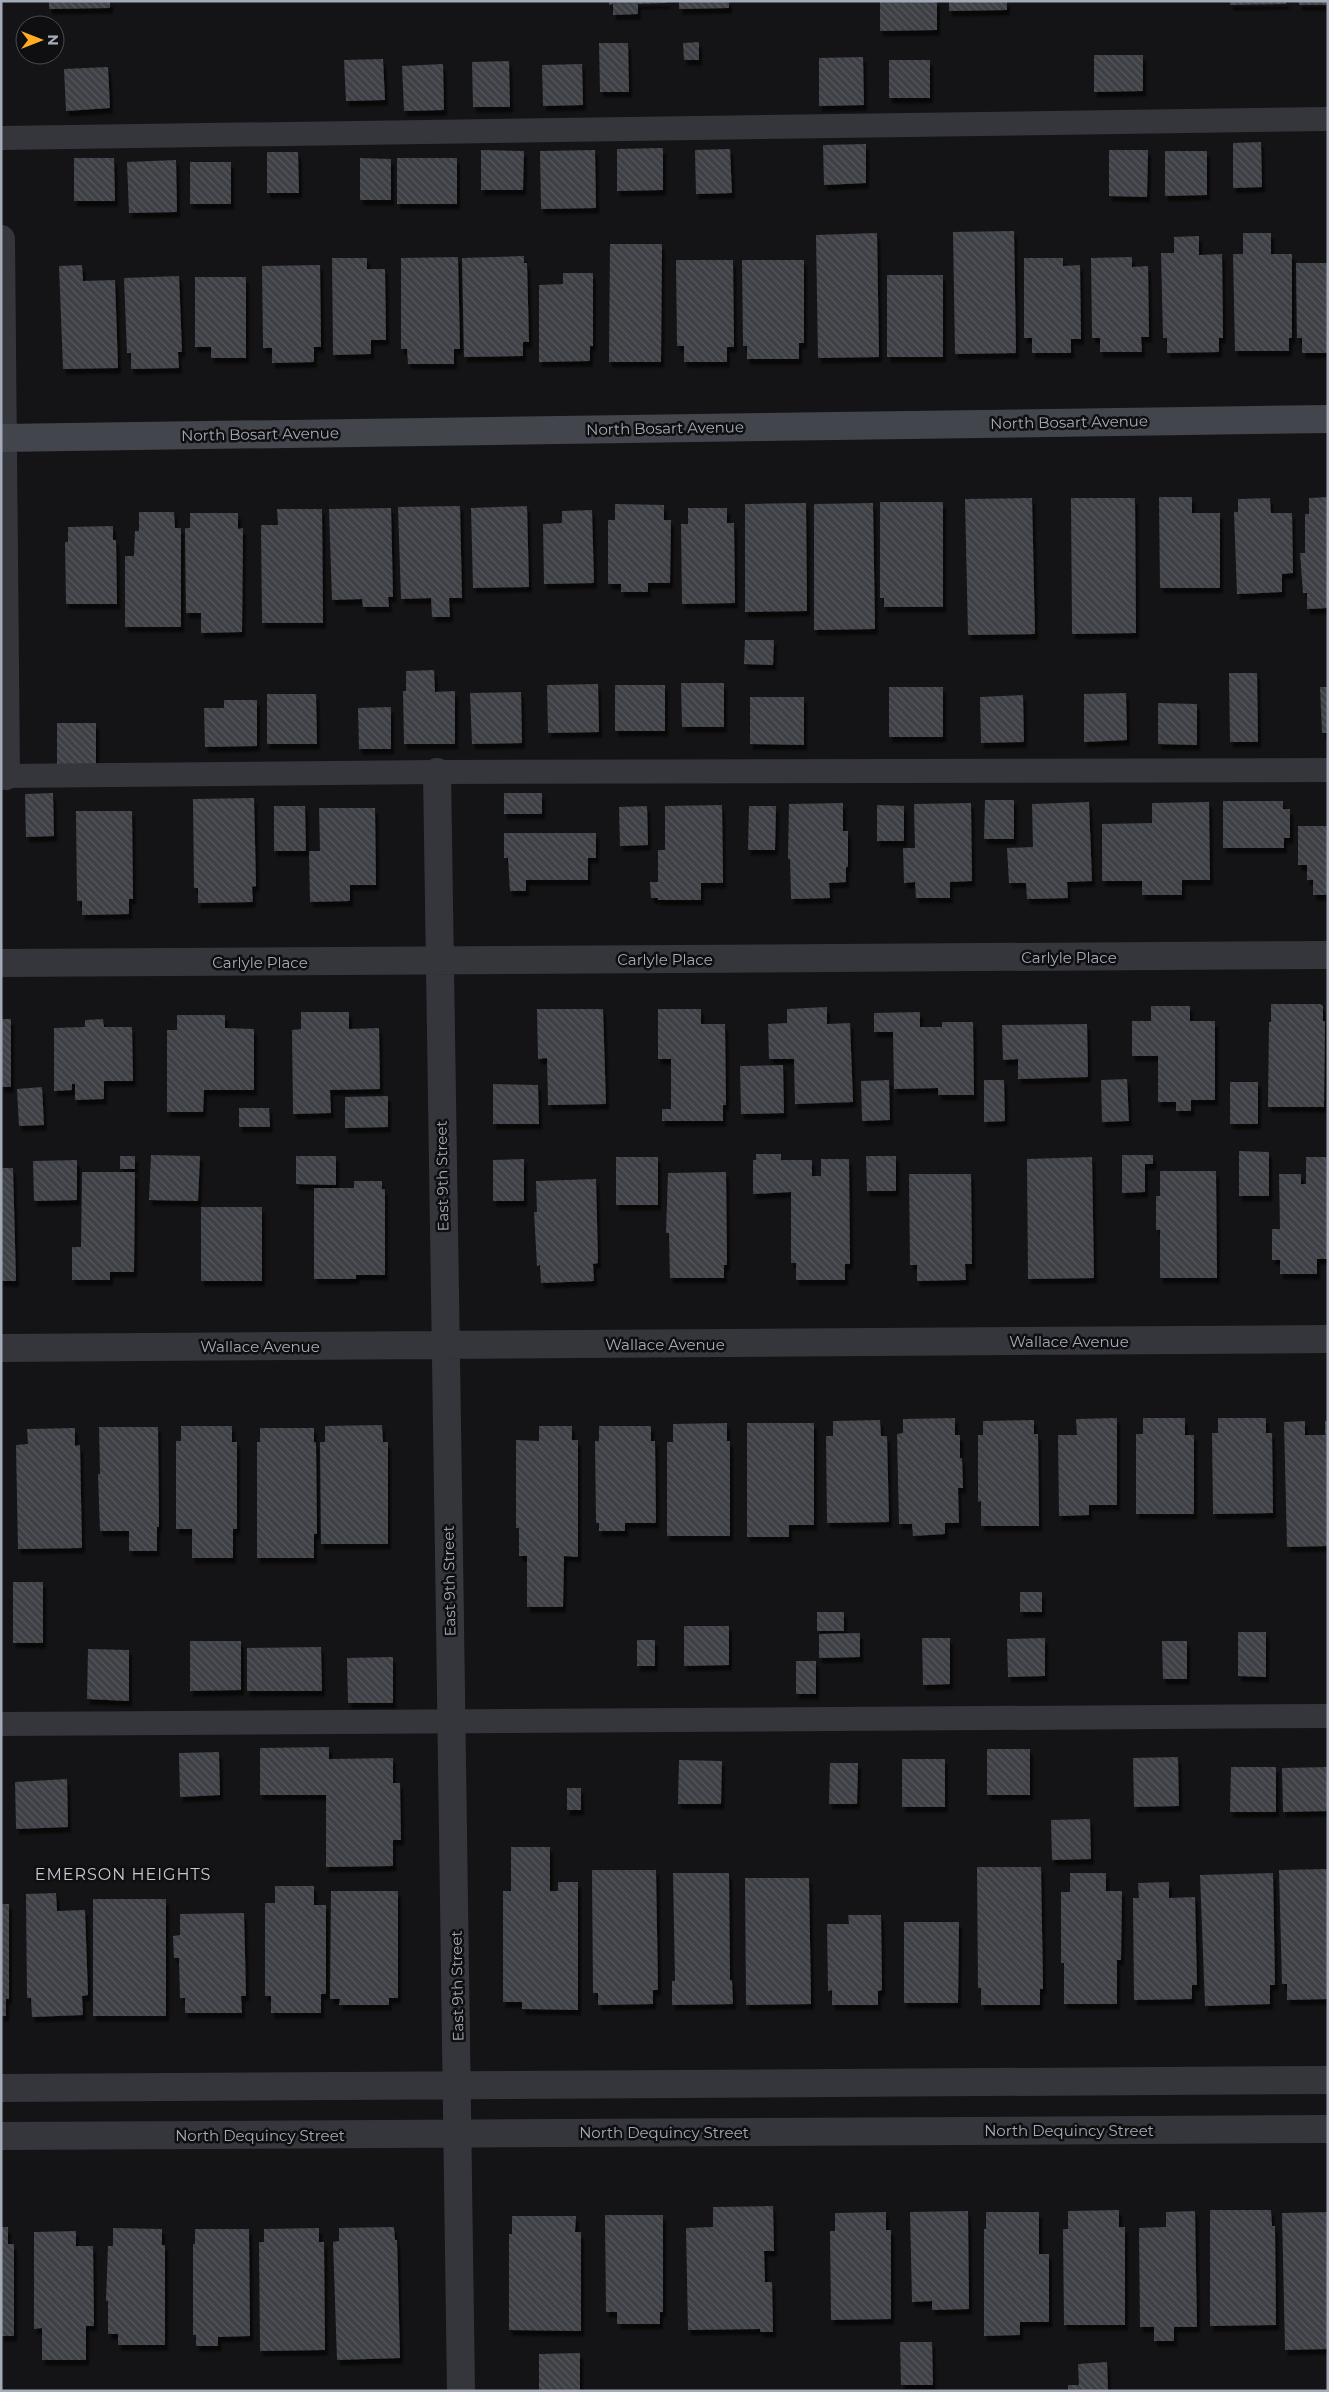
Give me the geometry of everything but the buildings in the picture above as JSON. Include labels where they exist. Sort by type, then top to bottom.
[{"type":"street","points":[[1,239],[4,776]]},
{"type":"street","name":"North Bosart Avenue","points":[[2,438],[1328,418]]},
{"type":"street","name":"East 9th Street","points":[[437,772],[444,1345],[459,2084],[462,2391]]},
{"type":"street","name":"Carlyle Place","points":[[1,963],[1328,955]]},
{"type":"street","name":"Wallace Avenue","points":[[1,1348],[1328,1339]]},
{"type":"street","points":[[1,2088],[1328,2080]]},
{"type":"street","name":"North Dequincy Street","points":[[1,2136],[1328,2129]]},
{"type":"lane","points":[[1,138],[1328,119]]},
{"type":"lane","points":[[4,776],[437,772],[1328,770]]},
{"type":"lane","points":[[1,1724],[1328,1716]]},
{"type":"district","name":"EMERSON HEIGHTS","points":[[123,1874]]}]
